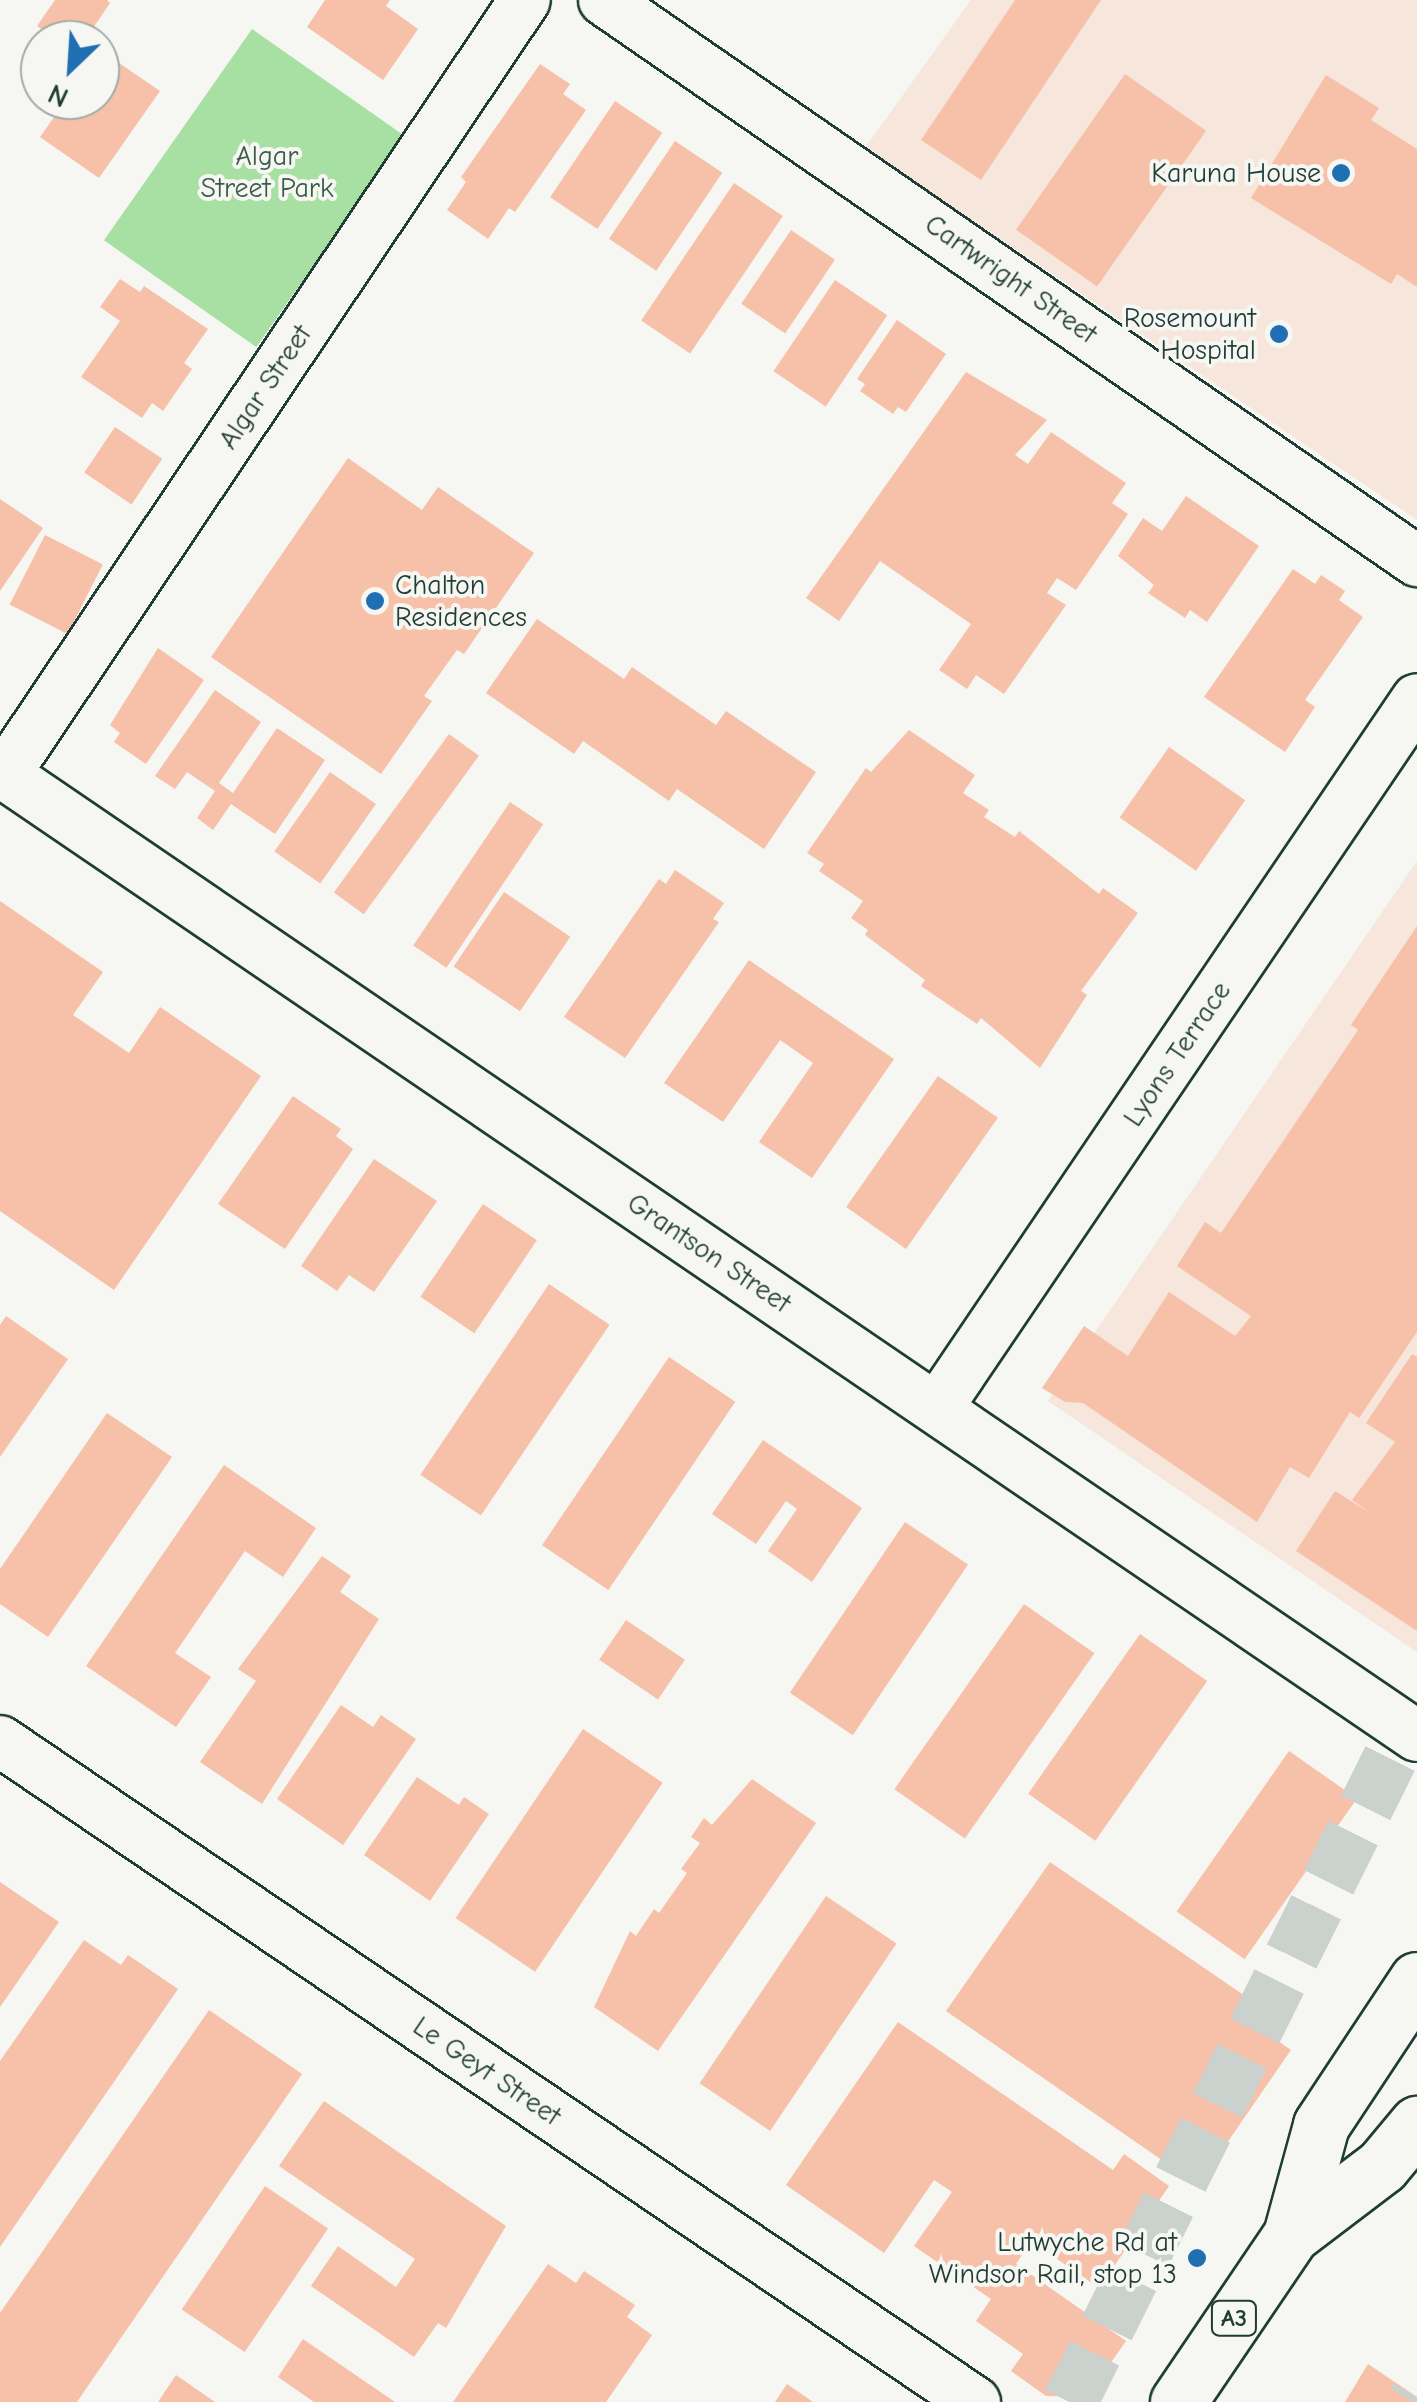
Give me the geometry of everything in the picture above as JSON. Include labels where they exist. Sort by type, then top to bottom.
[{"type":"highway","name":"A3","points":[[1178,2402],[1291,2234],[1320,2125],[1417,1980]]},
{"type":"highway","name":"A3","points":[[1291,2234],[1382,2166],[1417,2124]]},
{"type":"street","name":"Algar Street","points":[[2,773],[524,0]]},
{"type":"street","name":"Cartwright Street","points":[[604,0],[1417,561]]},
{"type":"street","name":"Lyons Terrace","points":[[937,1408],[1417,698]]},
{"type":"street","name":"Grantson Street","points":[[2,773],[1417,1736]]},
{"type":"street","name":"Le Geyt Street","points":[[0,1741],[975,2402]]},
{"type":"shaded area","name":"Rosemount Hospital","points":[[971,0],[1417,0],[1417,520],[865,148]]},
{"type":"shaded area","points":[[1417,861],[1417,1652],[1048,1401]]},
{"type":"green space","name":"Algar Street Park","points":[[252,29],[404,136],[256,347],[104,240]]},
{"type":"building","points":[[55,0],[110,3],[99,20],[41,20]]},
{"type":"building","points":[[325,0],[390,0],[386,6],[418,29],[383,80],[307,27]]},
{"type":"building","points":[[1015,0],[1101,0],[981,180],[921,140]]},
{"type":"building","points":[[120,64],[160,91],[99,178],[40,137],[52,120],[120,120]]},
{"type":"building","points":[[540,64],[570,84],[563,94],[586,110],[515,212],[509,208],[488,239],[447,210],[466,182],[461,177]]},
{"type":"building","points":[[1125,74],[1206,131],[1097,286],[1016,230]]},
{"type":"building","name":"Karuna House","points":[[1326,75],[1379,108],[1371,120],[1417,149],[1417,287],[1397,274],[1391,284],[1251,198]]},
{"type":"building","points":[[615,101],[662,133],[597,229],[550,197]]},
{"type":"building","points":[[675,141],[722,173],[656,271],[609,239]]},
{"type":"building","points":[[734,183],[783,216],[690,354],[641,321]]},
{"type":"building","points":[[791,230],[835,260],[785,333],[741,304]]},
{"type":"building","points":[[120,279],[140,292],[144,286],[208,329],[184,363],[192,369],[163,411],[152,403],[142,418],[81,377],[120,321],[100,307]]},
{"type":"building","points":[[835,280],[887,315],[826,406],[773,371]]},
{"type":"building","points":[[897,320],[946,354],[906,412],[898,407],[893,414],[860,391],[865,384],[857,379]]},
{"type":"building","points":[[966,372],[1047,420],[1015,455],[1028,464],[1051,432],[1126,483],[1112,503],[1128,514],[1076,590],[1057,578],[1047,593],[1066,605],[1004,694],[976,675],[967,689],[939,670],[971,624],[880,561],[839,621],[806,598]]},
{"type":"building","points":[[115,427],[162,459],[131,504],[84,473]]},
{"type":"building","name":"Chalton Residences","points":[[348,458],[422,510],[438,487],[534,553],[464,654],[457,650],[424,696],[432,701],[381,774],[211,657]]},
{"type":"building","points":[[1186,496],[1259,546],[1207,622],[1190,610],[1185,618],[1148,593],[1154,585],[1118,556],[1143,518],[1162,531]]},
{"type":"building","points":[[0,499],[43,528],[0,591]]},
{"type":"building","points":[[45,535],[103,565],[68,634],[10,604]]},
{"type":"building","points":[[1293,569],[1315,584],[1321,575],[1345,591],[1339,600],[1363,617],[1305,700],[1315,707],[1285,752],[1204,697]]},
{"type":"building","points":[[537,619],[624,679],[632,667],[716,725],[726,711],[816,772],[764,849],[677,789],[669,801],[583,741],[574,754],[486,693]]},
{"type":"building","points":[[158,648],[204,680],[146,764],[114,742],[120,733],[110,725]]},
{"type":"building","points":[[215,690],[261,722],[219,783],[233,793],[277,728],[325,760],[275,834],[231,804],[213,830],[197,818],[215,791],[187,772],[175,789],[155,776]]},
{"type":"building","points":[[909,730],[975,775],[963,793],[989,810],[984,817],[1015,837],[1019,831],[1099,894],[1103,888],[1138,913],[1081,991],[1087,995],[1040,1068],[981,1018],[977,1024],[921,986],[925,980],[865,935],[868,930],[851,918],[863,901],[819,871],[824,864],[807,853],[866,768],[871,772]]},
{"type":"building","points":[[449,734],[479,756],[364,914],[334,893]]},
{"type":"building","points":[[1169,747],[1245,800],[1196,871],[1120,817]]},
{"type":"building","points":[[330,772],[376,804],[320,884],[274,851]]},
{"type":"building","points":[[510,802],[543,824],[446,968],[413,945]]},
{"type":"building","points":[[675,870],[724,903],[713,919],[719,922],[625,1058],[564,1017],[659,879],[666,884]]},
{"type":"building","points":[[504,892],[570,937],[520,1011],[454,967]]},
{"type":"building","points":[[0,901],[103,972],[73,1015],[129,1053],[160,1007],[261,1076],[114,1290],[0,1211]]},
{"type":"building","points":[[1417,926],[1417,1332],[1359,1418],[1350,1412],[1309,1478],[1290,1467],[1257,1522],[1083,1403],[1065,1402],[1042,1388],[1084,1326],[1128,1356],[1169,1292],[1235,1336],[1251,1316],[1177,1266],[1205,1222],[1221,1233],[1358,1030],[1351,1025]]},
{"type":"building","points":[[749,960],[894,1059],[812,1178],[759,1142],[813,1063],[780,1040],[723,1122],[664,1083]]},
{"type":"building","points":[[938,1076],[998,1118],[906,1249],[846,1207]]},
{"type":"building","points":[[293,1096],[341,1129],[336,1136],[353,1149],[285,1249],[218,1204]]},
{"type":"building","points":[[374,1159],[437,1201],[374,1292],[349,1275],[337,1291],[301,1266]]},
{"type":"building","points":[[483,1204],[537,1240],[474,1333],[420,1297]]},
{"type":"building","points":[[549,1284],[610,1325],[481,1515],[420,1475]]},
{"type":"building","points":[[6,1316],[68,1359],[0,1457],[0,1325]]},
{"type":"building","points":[[1412,1354],[1417,1357],[1417,1631],[1296,1551],[1335,1491],[1372,1514],[1352,1500],[1395,1442],[1366,1423]]},
{"type":"building","points":[[669,1357],[735,1402],[608,1590],[542,1545]]},
{"type":"building","points":[[107,1413],[172,1457],[48,1637],[0,1604],[0,1569]]},
{"type":"building","points":[[763,1440],[862,1508],[812,1582],[768,1551],[797,1509],[786,1501],[756,1544],[712,1514]]},
{"type":"building","points":[[224,1465],[316,1528],[283,1577],[245,1551],[175,1653],[211,1677],[176,1727],[86,1666]]},
{"type":"building","points":[[905,1522],[968,1564],[853,1735],[790,1693]]},
{"type":"building","points":[[322,1556],[351,1576],[340,1592],[379,1619],[262,1804],[200,1762],[256,1681],[238,1669]]},
{"type":"building","points":[[1024,1604],[1094,1653],[965,1838],[894,1789]]},
{"type":"building","points":[[626,1620],[685,1660],[658,1699],[599,1660]]},
{"type":"building","points":[[1140,1634],[1207,1681],[1095,1841],[1028,1794]]},
{"type":"building","points":[[341,1705],[373,1727],[381,1715],[416,1739],[343,1845],[277,1799]]},
{"type":"building","points":[[583,1729],[663,1783],[535,1972],[456,1918]]},
{"type":"building","points":[[1289,1751],[1357,1799],[1245,1959],[1177,1912]]},
{"type":"building","points":[[417,1777],[459,1805],[464,1797],[489,1814],[430,1901],[364,1855]]},
{"type":"building","points":[[752,1779],[816,1823],[658,2051],[594,2007],[630,1931],[636,1936],[654,1909],[659,1913],[687,1873],[681,1869],[700,1843],[691,1837],[704,1818],[712,1825]]},
{"type":"building","points":[[1050,1862],[1261,2007],[1251,2022],[1291,2050],[1198,2185],[946,2011]]},
{"type":"building","points":[[0,1882],[59,1922],[0,2007]]},
{"type":"building","points":[[826,1896],[896,1944],[770,2131],[700,2083]]},
{"type":"building","points":[[84,1940],[121,1965],[128,1955],[178,1989],[0,2247],[0,2061]]},
{"type":"building","points":[[209,2010],[302,2074],[77,2402],[0,2402],[0,2313]]},
{"type":"building","points":[[898,2022],[1113,2170],[1124,2154],[1169,2186],[1099,2288],[1031,2241],[1016,2264],[1126,2341],[1087,2397],[1046,2396],[1011,2371],[1023,2354],[976,2321],[991,2299],[914,2246],[952,2192],[934,2180],[884,2253],[786,2185]]},
{"type":"building","points":[[324,2101],[506,2226],[446,2328],[438,2323],[414,2357],[311,2286],[338,2246],[396,2287],[415,2259],[279,2166]]},
{"type":"building","points":[[265,2186],[328,2228],[245,2352],[182,2310]]},
{"type":"building","points":[[548,2264],[576,2283],[584,2271],[635,2305],[627,2317],[652,2335],[606,2402],[453,2402]]},
{"type":"building","points":[[303,2339],[395,2402],[314,2402],[278,2377]]},
{"type":"building","points":[[1368,2364],[1417,2397],[1417,2402],[1345,2402]]},
{"type":"building","points":[[176,2375],[215,2402],[158,2402]]},
{"type":"building","points":[[787,2384],[813,2402],[775,2402]]},
{"type":"tunnel","points":[[1070,2402],[1417,1704]]},
{"type":"tunnel","points":[[1414,2402],[1417,2397]]},
{"type":"place","name":"Karuna House","points":[[1341,173]]},
{"type":"place","name":"Rosemount Hospital","points":[[1279,334]]},
{"type":"place","name":"Chalton Residences","points":[[375,601]]},
{"type":"place","name":"Lutwyche Rd at Windsor Rail, stop 13","points":[[1197,2258]]}]
